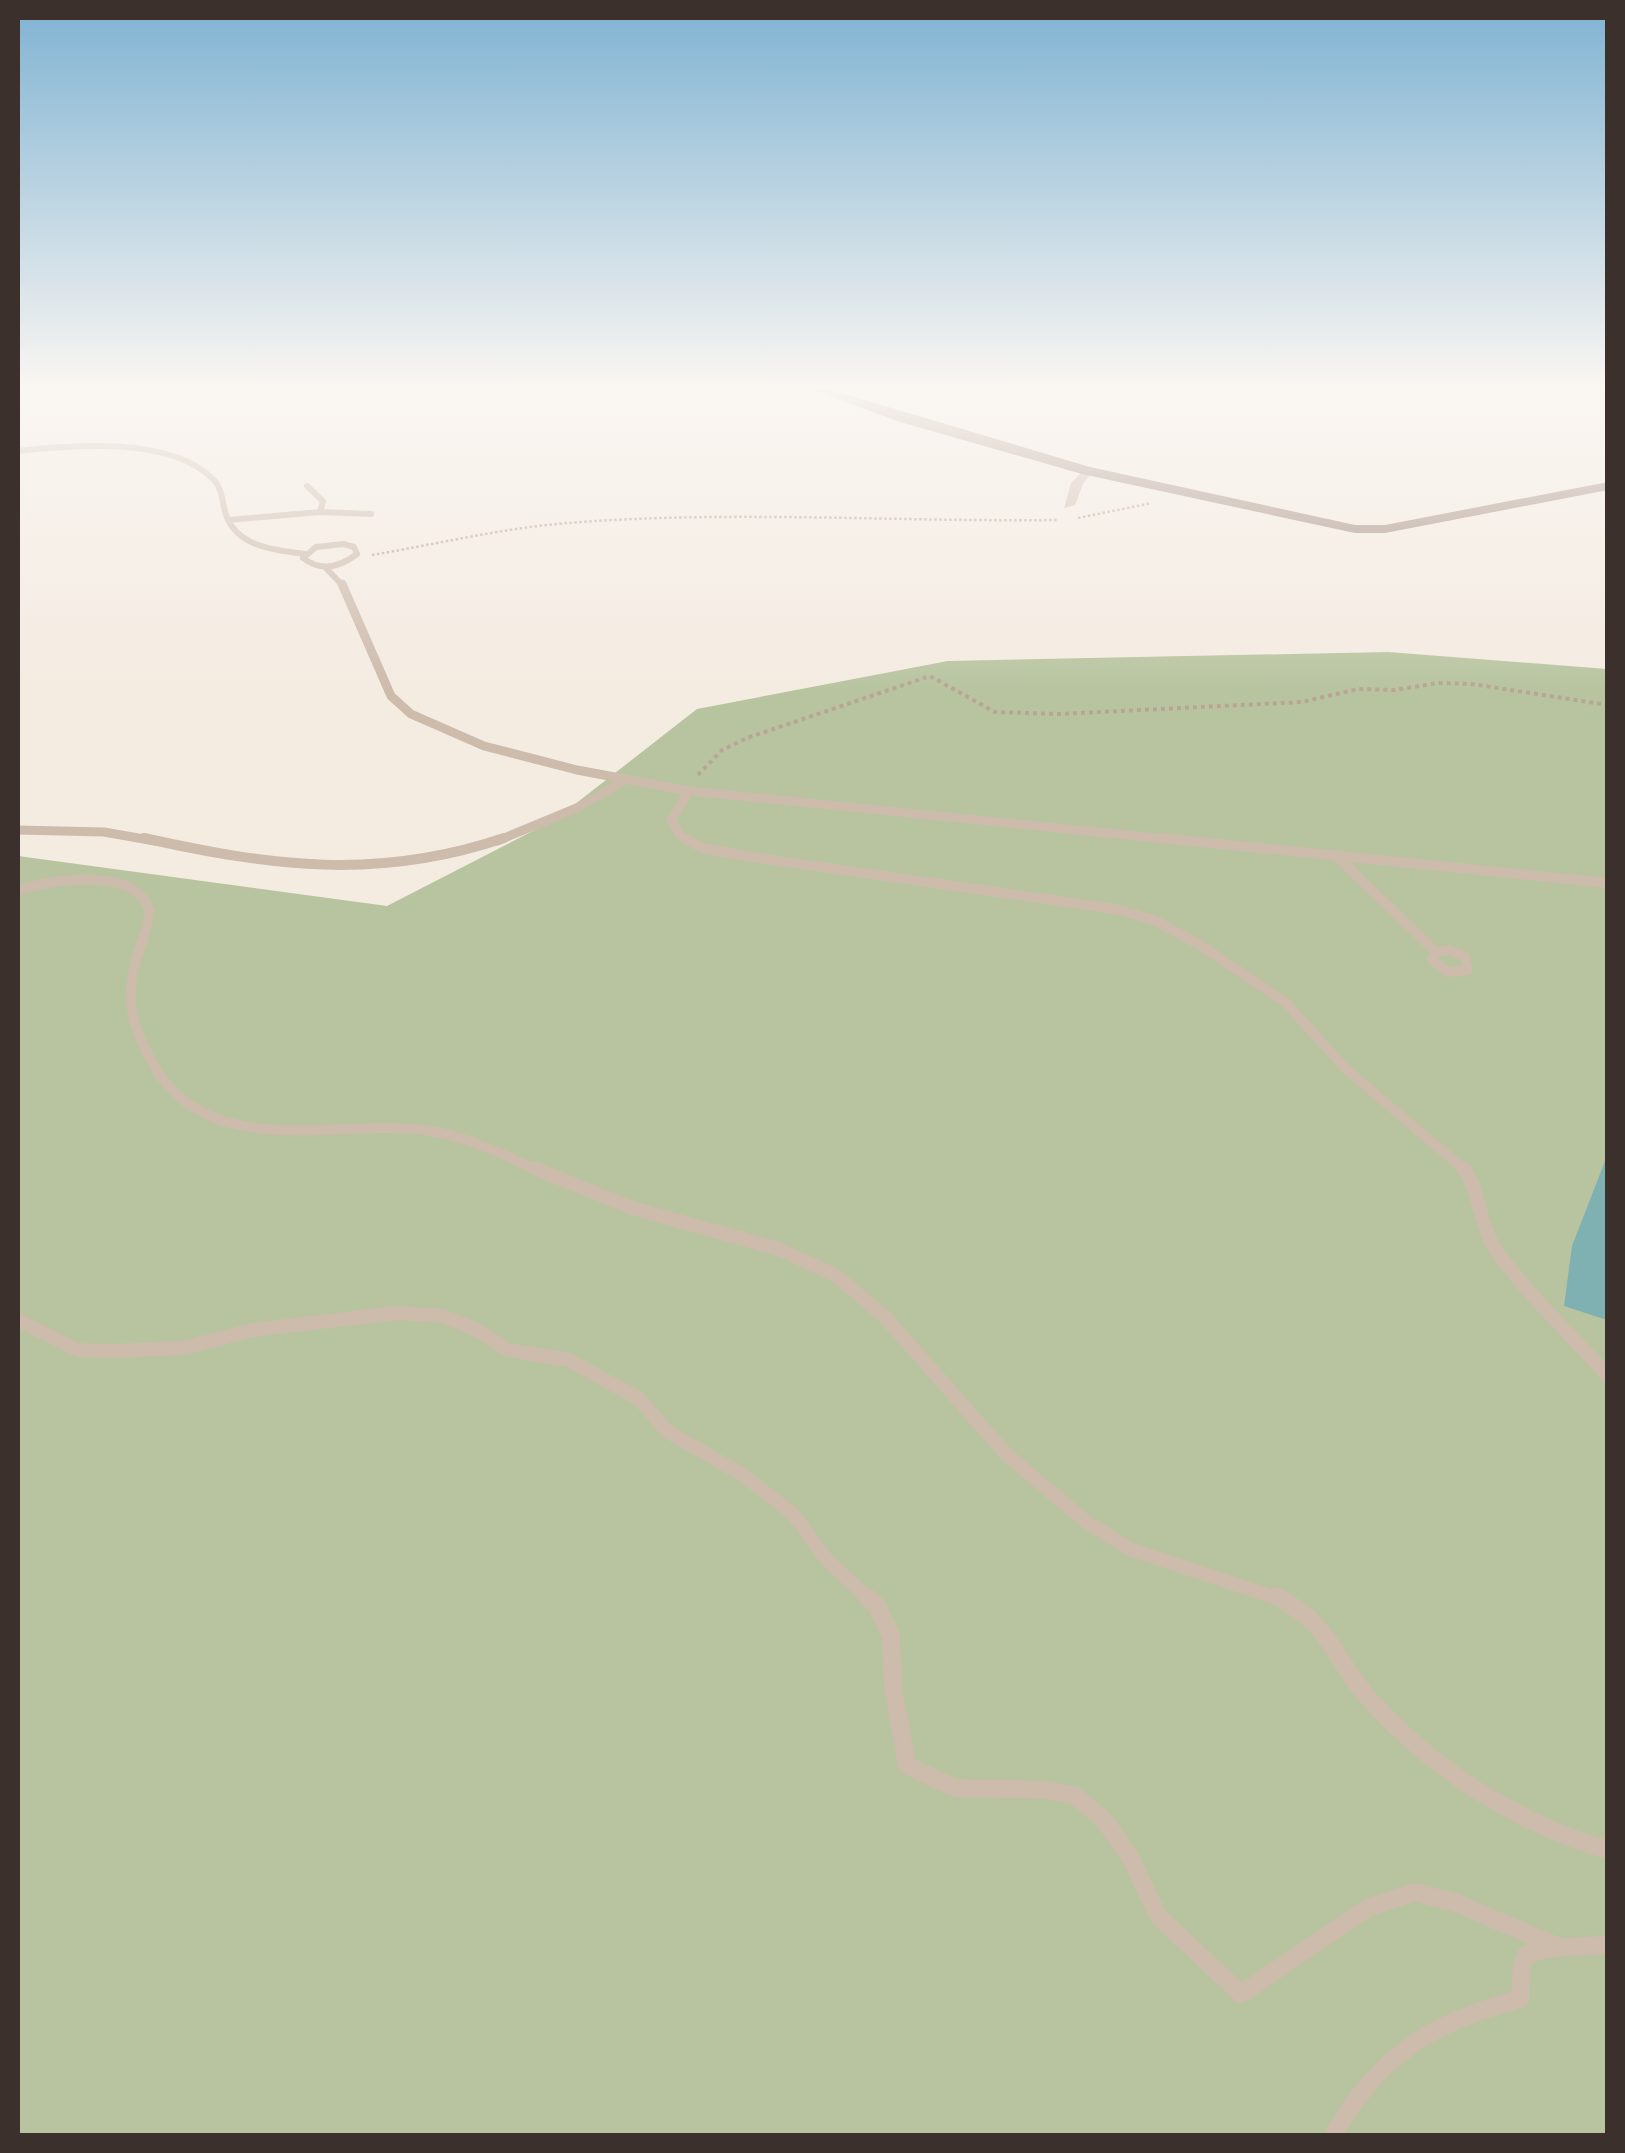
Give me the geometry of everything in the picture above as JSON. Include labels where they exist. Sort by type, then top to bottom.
[{"type":"street","points":[[1069,506],[1075,490]]},
{"type":"street","points":[[1170,490],[1338,527],[1372,530],[1584,490]]},
{"type":"lane","points":[[218,490],[228,520],[241,537],[254,544],[304,554],[316,547],[343,544],[357,551],[354,558],[325,566],[309,564],[304,554]]},
{"type":"lane","points":[[312,490],[323,501],[320,512]]},
{"type":"lane","points":[[228,520],[320,512],[371,514]]},
{"type":"lane","points":[[325,566],[346,589],[392,698],[423,719],[508,754],[623,781],[689,790],[1608,882]]},
{"type":"lane","points":[[18,830],[126,835],[230,858],[293,866],[352,867],[428,859],[488,844],[546,824],[590,803],[623,781]]},
{"type":"lane","points":[[689,790],[672,820],[680,836],[703,848],[837,872],[1115,909],[1154,920],[1251,977],[1286,1002],[1372,1092],[1462,1163],[1478,1191],[1479,1214],[1496,1252],[1608,1376]]},
{"type":"lane","points":[[1334,854],[1436,952]]},
{"type":"lane","points":[[18,890],[49,880],[94,882],[135,890],[148,903],[131,1005],[139,1036],[180,1100],[218,1117],[284,1131],[432,1131],[489,1147],[602,1198],[752,1240],[835,1275],[878,1312],[960,1406],[1074,1514],[1122,1547],[1164,1565],[1289,1602],[1318,1624],[1366,1695],[1390,1722],[1521,1817],[1558,1836],[1608,1850]]},
{"type":"lane","points":[[18,1320],[78,1350],[114,1351],[183,1348],[253,1330],[397,1313],[443,1316],[508,1350],[568,1360],[638,1398],[668,1432],[794,1514],[826,1558],[876,1605],[891,1636],[893,1688],[907,1765],[954,1788],[1047,1790],[1076,1796],[1105,1821],[1130,1857],[1158,1916],[1241,1994],[1369,1907],[1415,1892],[1456,1903],[1559,1946]]},
{"type":"lane","points":[[1333,2136],[1373,2072],[1424,2032],[1520,1998],[1522,1966],[1527,1954],[1559,1946],[1608,1945]]},
{"type":"path","points":[[354,558],[565,523],[768,514],[1045,521],[1115,512],[1176,492]]},
{"type":"path","points":[[689,790],[703,768],[722,750],[930,676],[995,712],[1060,714],[1302,702],[1358,689],[1394,690],[1438,683],[1472,684],[1608,705]]},
{"type":"green space","points":[[1388,652],[1607,669],[1607,2135],[18,2136],[18,856],[387,906],[556,819],[697,709],[948,661]]},
{"type":"water","points":[[1607,1156],[1607,1320],[1564,1306],[1572,1246]]}]
